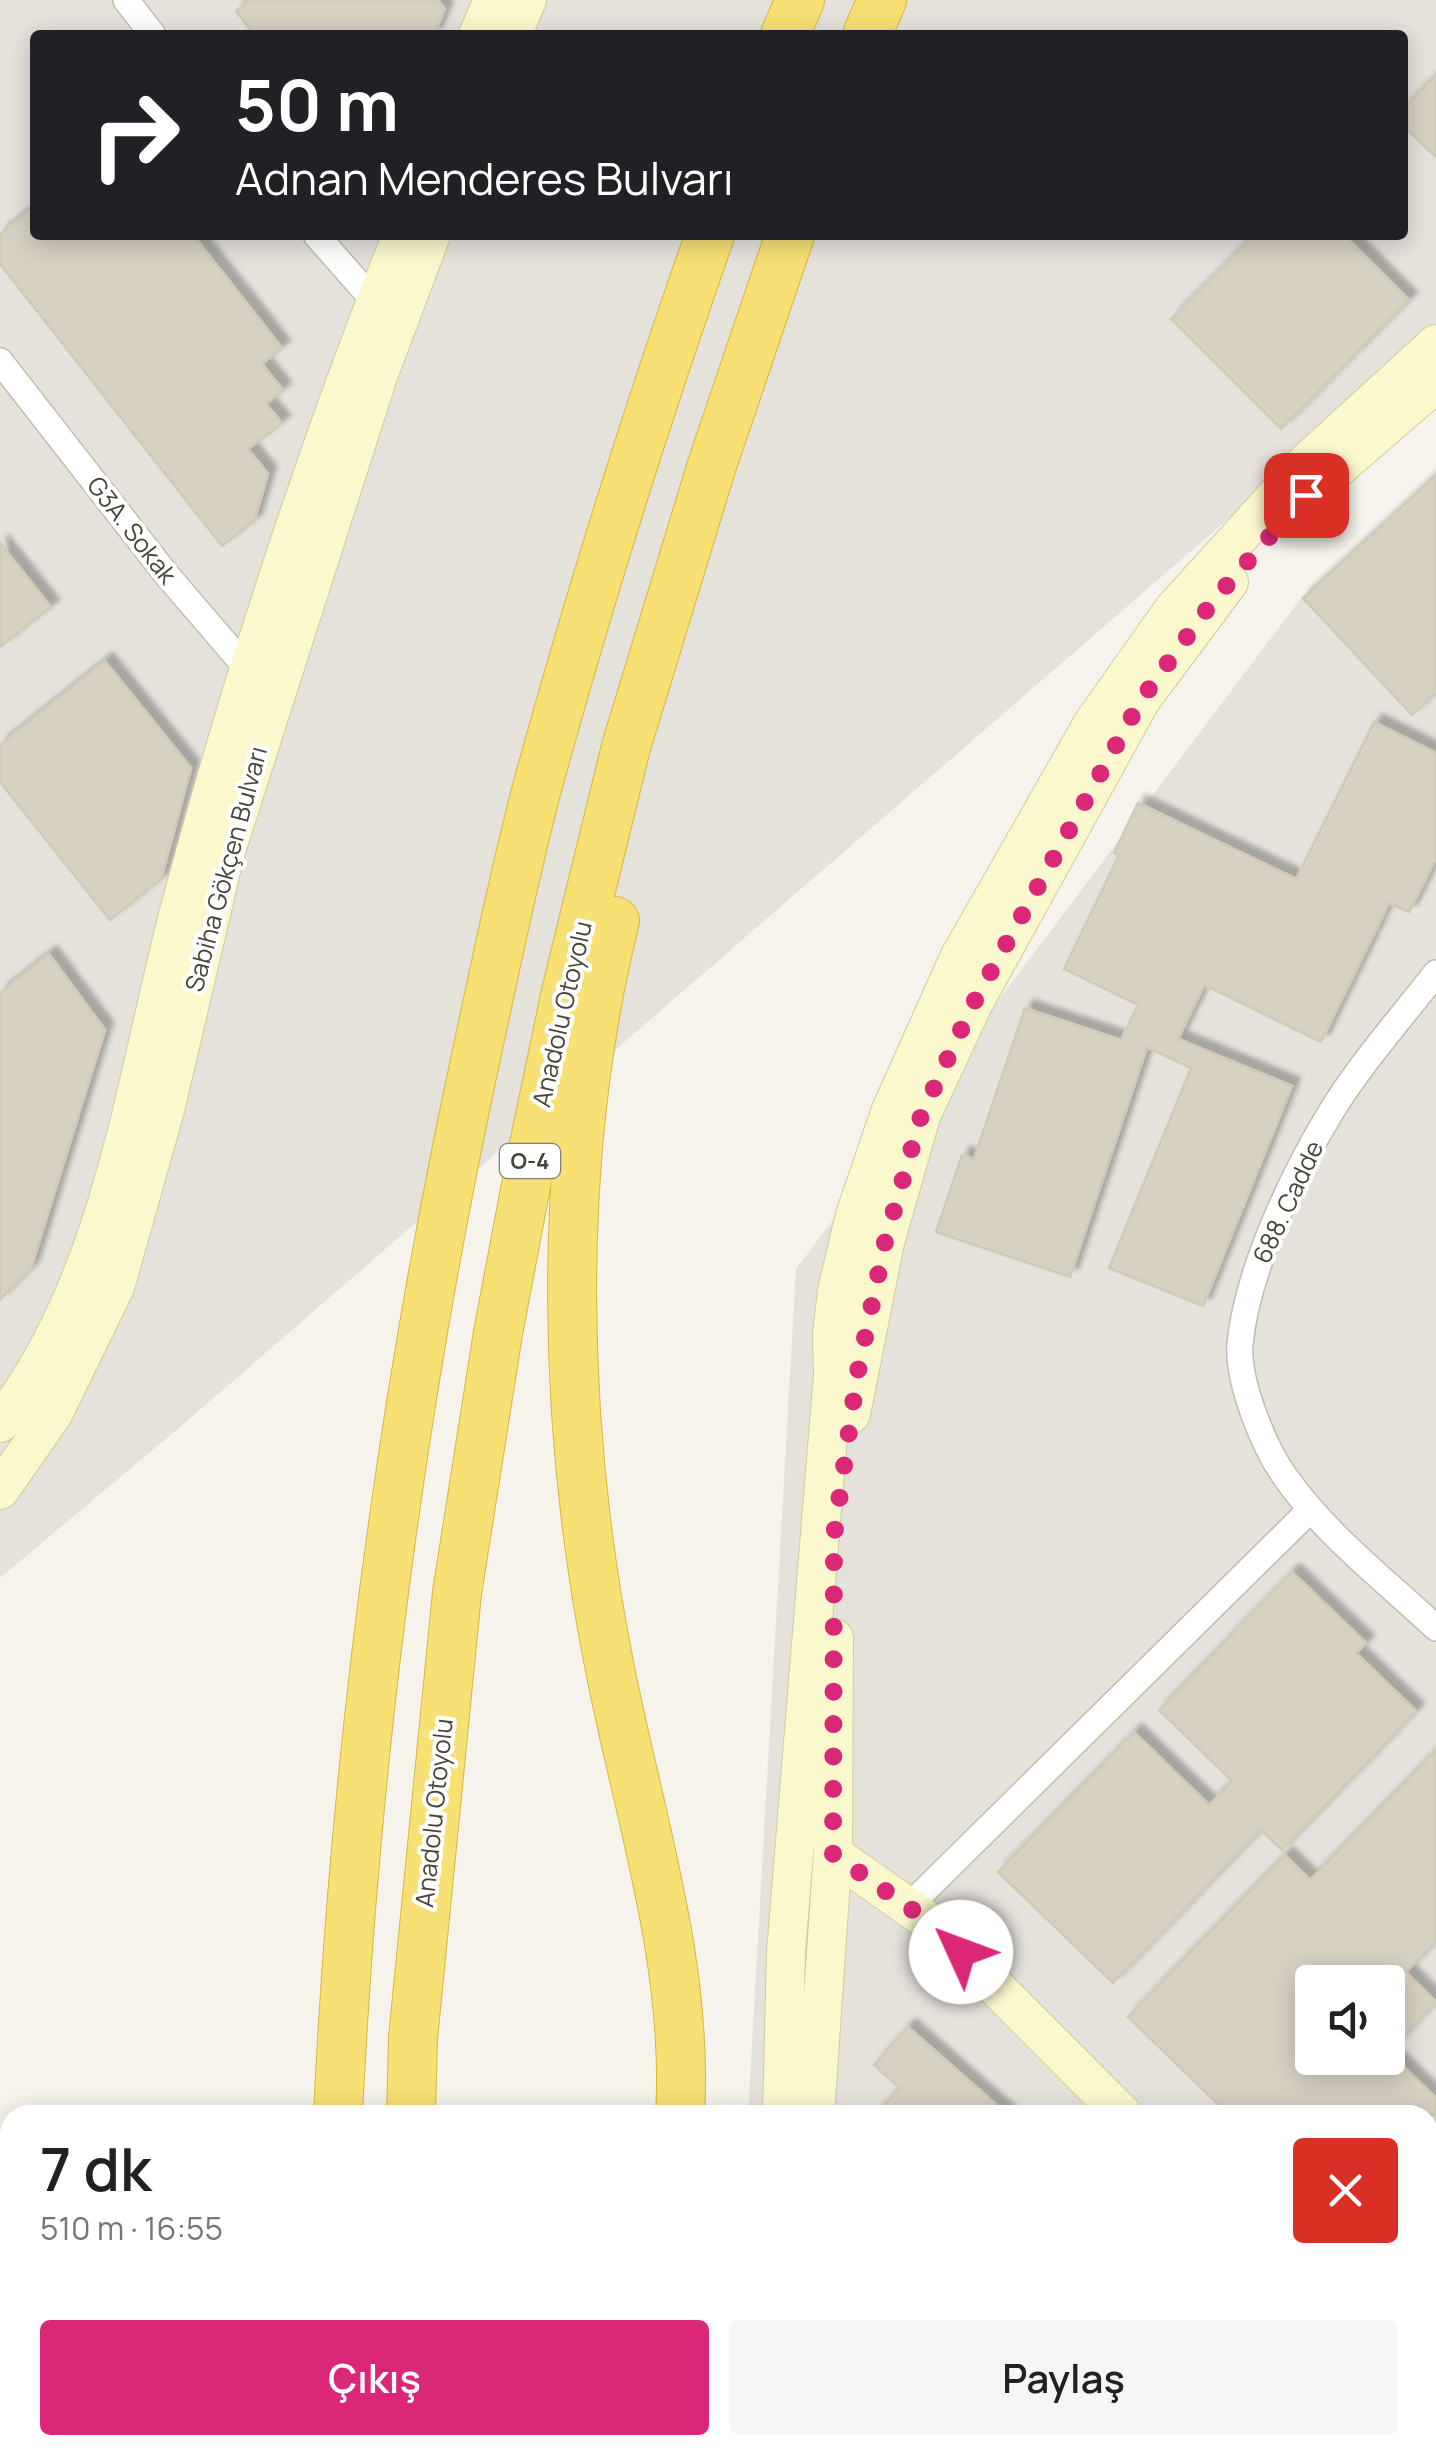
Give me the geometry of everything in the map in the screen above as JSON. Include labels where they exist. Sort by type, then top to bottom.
[{"type":"highway","points":[[788,30],[800,0]]},
{"type":"highway","points":[[870,30],[882,0]]},
{"type":"highway","points":[[898,30],[910,0]]},
{"type":"highway","points":[[339,2105],[364,1744],[408,1410],[454,1162],[536,792],[628,481],[708,240]]},
{"type":"highway","name":"Anadolu Otoyolu","points":[[411,2105],[413,2038],[458,1593],[498,1334],[531,1159],[566,992],[626,747],[712,465],[788,240]]},
{"type":"highway","points":[[680,2105],[676,2000],[655,1864],[598,1606],[581,1480],[574,1358],[574,1234],[582,1112],[609,948],[642,808],[754,429],[818,240]]},
{"type":"street","points":[[126,0],[149,30]]},
{"type":"street","points":[[480,30],[492,0]]},
{"type":"street","points":[[514,30],[527,0]]},
{"type":"street","points":[[321,240],[388,307]]},
{"type":"street","name":"Sabiha Gökçen Bulvarı","points":[[0,1423],[48,1344],[88,1262],[127,1129],[181,906],[264,677],[388,307],[401,240]]},
{"type":"street","name":"Sabiha Gökçen Bulvarı","points":[[388,307],[429,240]]},
{"type":"street","points":[[782,2105],[786,1952],[833,1374],[834,1320],[855,1215],[891,1110],[959,958],[1007,870],[1093,723],[1173,610],[1308,461],[1436,344]]},
{"type":"street","name":"G3A. Sokak","points":[[0,361],[166,574],[264,677]]},
{"type":"street","points":[[815,2105],[833,1854],[834,1536],[857,1376],[885,1242],[921,1116],[973,1004],[1141,700],[1213,601],[1306,495],[1436,383]]},
{"type":"street","name":"Sabiha Gökçen Bulvarı","points":[[0,1490],[53,1414],[116,1287],[161,1127],[264,677]]},
{"type":"street","name":"688. Cadde","points":[[1436,972],[1331,1112],[1285,1200],[1256,1270],[1240,1347],[1252,1413],[1284,1476],[1310,1510],[1436,1628]]},
{"type":"street","points":[[908,1907],[1310,1510]]},
{"type":"street","points":[[833,1854],[934,1925],[1113,2105]]},
{"type":"shaded area","points":[[0,0],[1436,0],[1436,339],[180,1427],[0,1578]]},
{"type":"shaded area","points":[[1436,481],[1436,2105],[749,2105],[796,1269],[1305,593]]},
{"type":"building","points":[[250,0],[438,0],[445,9],[436,30],[250,30],[236,11]]},
{"type":"building","points":[[1436,75],[1436,157],[1408,131],[1408,104]]},
{"type":"building","points":[[30,210],[30,240],[197,240],[282,348],[262,364],[283,390],[266,404],[282,423],[248,449],[268,474],[254,521],[222,546],[0,264],[0,234]]},
{"type":"building","points":[[1250,240],[1349,240],[1409,300],[1281,429],[1171,319]]},
{"type":"building","points":[[1436,475],[1436,693],[1412,715],[1303,598]]},
{"type":"building","points":[[0,543],[51,607],[0,647]]},
{"type":"building","points":[[105,661],[191,768],[161,879],[110,920],[0,782],[0,745]]},
{"type":"building","points":[[1374,722],[1436,753],[1436,858],[1409,912],[1389,903],[1321,1042],[1204,985],[1178,1039],[1292,1086],[1203,1306],[1109,1268],[1191,1068],[1147,1047],[1070,1277],[936,1232],[962,1155],[974,1159],[1025,1008],[1121,1040],[1138,1005],[1064,969],[1119,855],[1114,853],[1138,803],[1296,879]]},
{"type":"building","points":[[49,954],[105,1030],[31,1268],[0,1300],[0,993]]},
{"type":"building","points":[[1292,1572],[1366,1643],[1356,1653],[1416,1711],[1282,1850],[1261,1830],[1113,1983],[998,1872],[1134,1732],[1209,1805],[1232,1781],[1159,1710]]},
{"type":"building","points":[[1436,1750],[1436,1941],[1406,1972],[1436,2002],[1405,2034],[1405,1965],[1295,1965],[1295,2075],[1405,2075],[1405,2068],[1436,2098],[1436,2105],[1219,2105],[1128,2017],[1285,1855],[1310,1880]]},
{"type":"building","points":[[908,2027],[997,2105],[885,2105],[900,2088],[874,2065]]},
{"type":"route","points":[[961,1952],[934,1925],[833,1854],[834,1536],[857,1376],[885,1242],[921,1116],[973,1004],[1078,809],[1141,700],[1213,601],[1306,495]]}]
